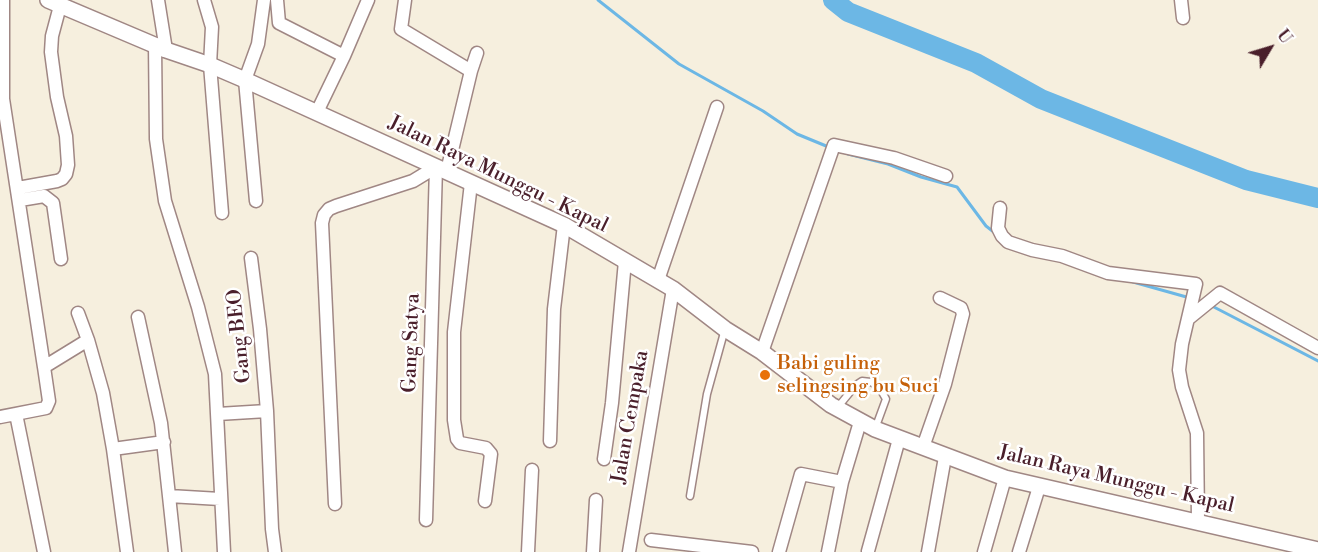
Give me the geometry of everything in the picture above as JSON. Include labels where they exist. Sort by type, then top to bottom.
[{"type":"street","points":[[0,417],[41,410],[48,404],[19,194],[3,99],[3,0]]},
{"type":"street","points":[[158,0],[161,47],[156,139],[165,201],[198,307],[215,374],[224,552]]},
{"type":"street","points":[[204,0],[212,27],[210,65],[222,213]]},
{"type":"street","points":[[256,201],[245,80],[258,44],[264,0]]},
{"type":"street","points":[[277,0],[279,23],[344,56]]},
{"type":"street","points":[[317,112],[368,0]]},
{"type":"street","points":[[405,0],[401,29],[471,71]]},
{"type":"street","points":[[1181,0],[1183,18]]},
{"type":"street","points":[[19,194],[62,179],[68,165],[66,136],[57,97],[51,52],[54,3]]},
{"type":"street","name":"Jalan Raya Munggu - Kapal","points":[[54,3],[245,80],[564,225],[673,289],[837,408],[875,429],[1005,478],[1198,521],[1282,547],[1318,550]]},
{"type":"street","name":"Gang Satya","points":[[426,520],[441,169],[477,53]]},
{"type":"street","points":[[658,280],[717,107]]},
{"type":"street","points":[[762,352],[834,145],[894,158],[946,176]]},
{"type":"street","points":[[335,504],[322,223],[324,215],[336,206],[413,181],[441,169]]},
{"type":"street","points":[[471,183],[454,332],[454,420],[457,439],[460,443],[486,448],[491,454],[485,501]]},
{"type":"street","points":[[19,194],[44,196],[53,203],[61,259]]},
{"type":"street","points":[[1000,208],[998,228],[1008,242],[1062,256],[1108,273],[1197,285],[1182,344],[1179,370],[1197,433],[1198,521]]},
{"type":"street","points":[[550,441],[554,309],[564,225]]},
{"type":"street","name":"Gang BEO","points":[[251,258],[267,411],[275,552]]},
{"type":"street","points":[[604,459],[612,403],[625,261]]},
{"type":"street","name":"Jalan Cempaka","points":[[628,552],[673,289]]},
{"type":"street","points":[[1189,315],[1205,307],[1220,293],[1318,348]]},
{"type":"street","points":[[923,447],[945,384],[963,314],[961,308],[940,298]]},
{"type":"street","points":[[78,313],[103,393],[127,552]]},
{"type":"street","points":[[138,317],[164,442],[175,552]]},
{"type":"street","points":[[44,367],[88,340]]},
{"type":"street","points":[[218,414],[267,411]]},
{"type":"street","points":[[16,414],[44,552]]},
{"type":"street","points":[[828,552],[842,482],[860,422]]},
{"type":"street","points":[[868,551],[899,439]]},
{"type":"street","points":[[113,449],[164,442]]},
{"type":"street","points":[[928,552],[945,457]]},
{"type":"street","points":[[522,552],[528,552],[532,470]]},
{"type":"street","points":[[779,552],[801,474],[842,482]]},
{"type":"street","points":[[984,552],[1005,478]]},
{"type":"street","points":[[1019,552],[1039,487]]},
{"type":"street","points":[[169,496],[220,498]]},
{"type":"street","points":[[593,552],[596,500]]},
{"type":"street","points":[[651,540],[695,549],[744,552]]},
{"type":"street","points":[[1318,543],[1318,550]]},
{"type":"lane","points":[[690,496],[707,394],[726,329]]},
{"type":"lane","points":[[837,408],[856,385],[862,381],[872,382],[879,387],[886,399],[875,429]]},
{"type":"waterway","points":[[598,0],[679,64],[763,111],[797,134],[831,148]]},
{"type":"waterway","points":[[833,0],[848,12],[976,63],[1041,99],[1246,180],[1318,198]]},
{"type":"waterway","points":[[848,154],[888,164],[921,177],[957,187],[986,226],[995,233]]},
{"type":"waterway","points":[[1133,282],[1190,298]]},
{"type":"waterway","points":[[1210,305],[1318,361]]},
{"type":"place","name":"Babi guling selingsing bu Suci","points":[[765,375]]}]
